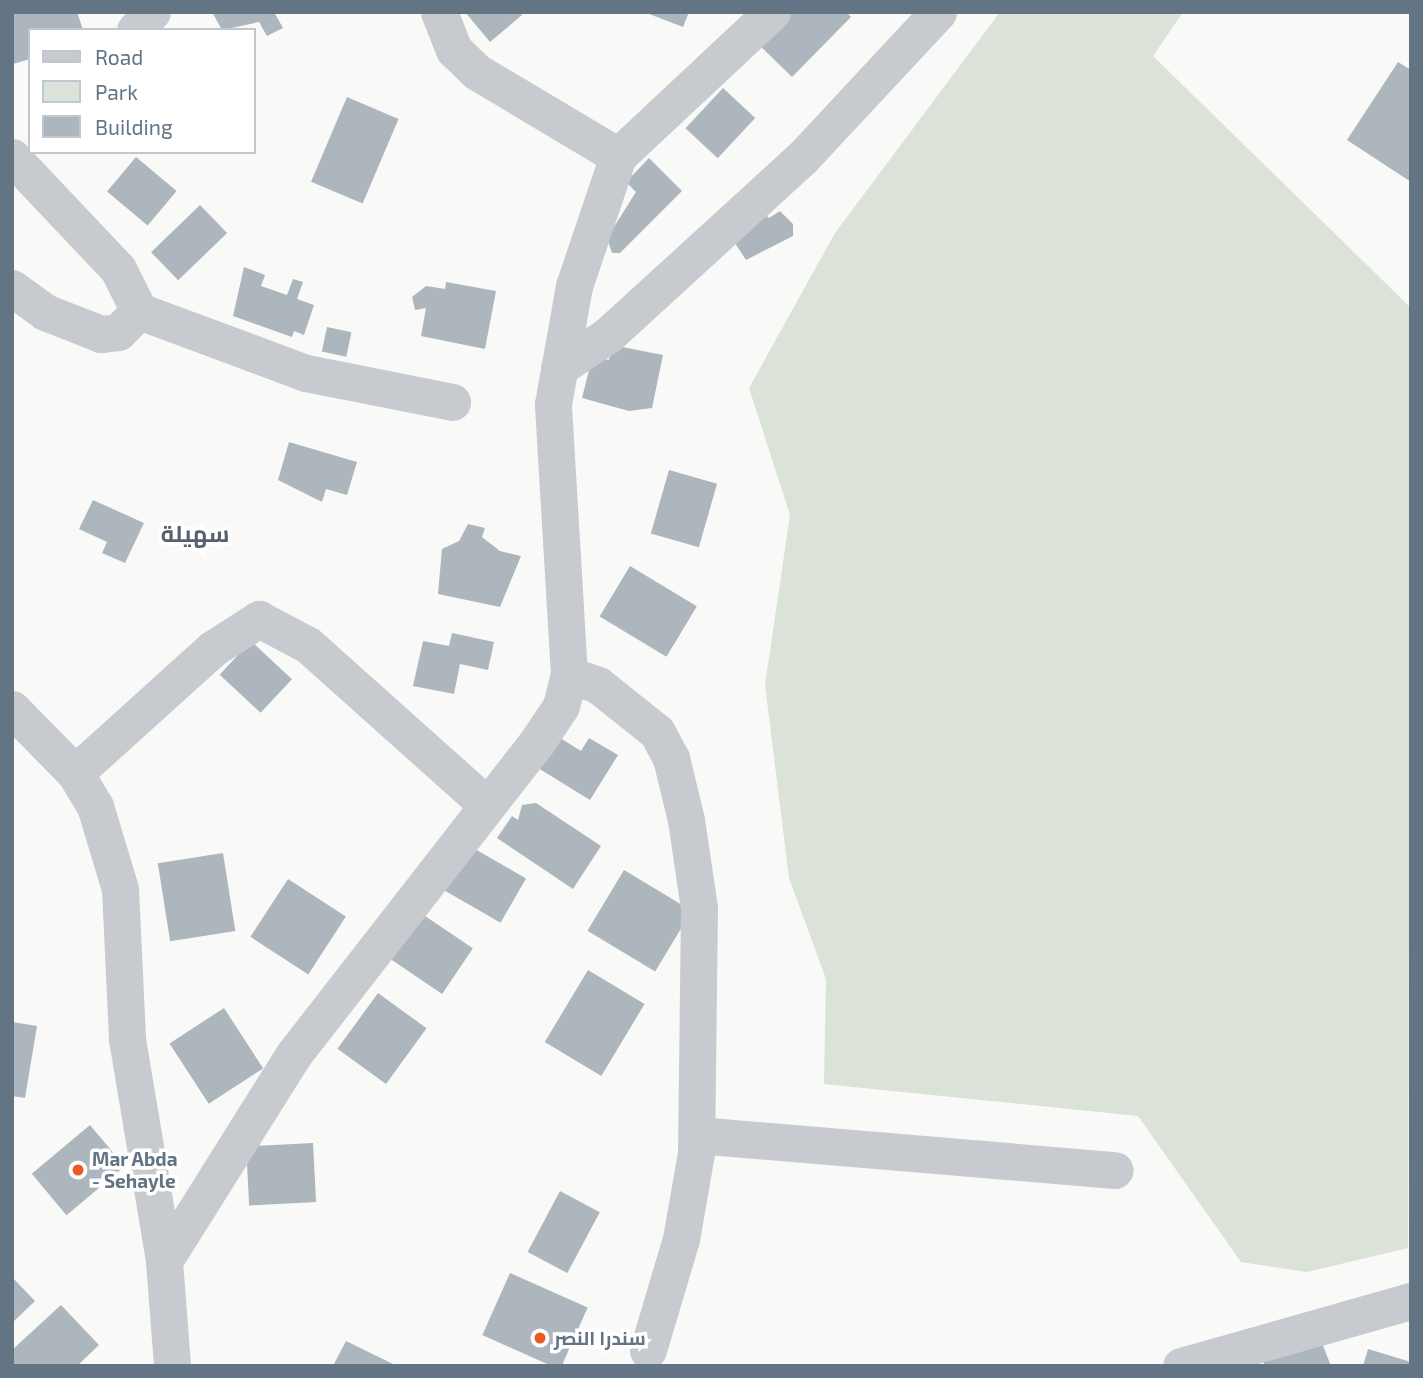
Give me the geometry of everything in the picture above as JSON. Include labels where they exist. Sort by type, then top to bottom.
[{"type":"street","points":[[137,28],[152,12]]},
{"type":"street","points":[[439,12],[454,50],[478,72],[618,156]]},
{"type":"street","points":[[164,1261],[294,1054],[486,804],[537,742],[561,706],[569,675],[554,492],[559,368],[574,286],[618,156],[772,12]]},
{"type":"street","points":[[559,368],[608,335],[803,157],[938,12]]},
{"type":"street","points":[[19,153],[118,269],[139,311],[306,373],[452,402]]},
{"type":"street","points":[[12,288],[45,312],[101,334],[118,332],[139,311]]},
{"type":"street","points":[[75,773],[212,649],[259,619],[308,645],[486,804]]},
{"type":"street","points":[[569,675],[598,685],[657,732],[671,758],[699,908],[697,1135],[681,1239],[649,1360]]},
{"type":"street","points":[[12,709],[75,773],[95,806],[120,889],[127,1039],[164,1261],[172,1366]]},
{"type":"street","points":[[697,1135],[1115,1170]]},
{"type":"street","points":[[1181,1366],[1411,1301]]},
{"type":"green space","points":[[1000,12],[1183,12],[1153,56],[1411,308],[1408,1248],[1307,1272],[1241,1262],[1138,1116],[824,1084],[826,979],[789,878],[765,685],[790,515],[749,388],[835,233]]},
{"type":"building","points":[[12,12],[77,12],[82,28],[28,28],[28,60],[13,64]]},
{"type":"building","points":[[212,12],[274,12],[283,28],[267,36],[259,22],[221,28]]},
{"type":"building","points":[[465,12],[519,12],[522,15],[490,42]]},
{"type":"building","points":[[644,12],[689,12],[683,27]]},
{"type":"building","points":[[779,12],[846,12],[851,17],[792,77],[753,39]]},
{"type":"building","points":[[1398,62],[1411,70],[1411,182],[1347,140]]},
{"type":"building","points":[[723,88],[755,118],[718,158],[685,128]]},
{"type":"building","points":[[347,97],[399,119],[363,204],[311,182]]},
{"type":"building","points":[[136,157],[177,191],[148,226],[107,191]]},
{"type":"building","points":[[649,158],[682,191],[620,253],[612,253],[607,238],[636,192],[626,182]]},
{"type":"building","points":[[200,205],[227,233],[178,280],[151,252]]},
{"type":"building","points":[[762,211],[769,218],[780,211],[793,224],[793,236],[746,260],[731,237]]},
{"type":"building","points":[[244,267],[265,275],[261,286],[287,295],[293,279],[303,282],[297,299],[314,305],[304,335],[294,331],[292,337],[233,316]]},
{"type":"building","points":[[446,282],[496,291],[485,349],[421,336],[426,308],[415,310],[412,297],[426,286],[445,289]]},
{"type":"building","points":[[327,327],[351,332],[346,357],[322,351]]},
{"type":"building","points":[[612,345],[663,355],[652,408],[629,411],[582,398],[590,366],[599,358],[609,360]]},
{"type":"building","points":[[289,442],[357,462],[347,495],[326,489],[322,502],[278,480]]},
{"type":"building","points":[[669,470],[717,484],[699,547],[651,533]]},
{"type":"building","points":[[93,500],[144,523],[125,563],[102,553],[107,542],[79,529]]},
{"type":"building","points":[[468,524],[485,528],[482,537],[500,551],[521,556],[500,607],[438,594],[442,549],[459,541]]},
{"type":"building","points":[[630,566],[697,606],[666,657],[600,617]]},
{"type":"building","points":[[452,633],[494,642],[488,670],[460,664],[454,694],[413,686],[423,641],[449,646]]},
{"type":"building","points":[[251,641],[292,679],[261,713],[220,675]]},
{"type":"building","points":[[557,736],[581,751],[589,738],[618,755],[590,800],[538,768]]},
{"type":"building","points":[[536,803],[601,846],[573,889],[497,838],[512,816],[518,820],[522,805]]},
{"type":"building","points":[[468,845],[526,878],[501,923],[442,889]]},
{"type":"building","points":[[223,853],[235,931],[170,941],[158,863]]},
{"type":"building","points":[[624,870],[692,911],[655,972],[587,931]]},
{"type":"building","points":[[288,879],[346,917],[308,974],[250,937]]},
{"type":"building","points":[[419,912],[473,948],[442,994],[388,958]]},
{"type":"building","points":[[588,970],[645,1004],[601,1076],[545,1042]]},
{"type":"building","points":[[378,993],[427,1028],[386,1084],[337,1049]]},
{"type":"building","points":[[224,1008],[263,1068],[209,1104],[169,1043]]},
{"type":"building","points":[[12,1022],[37,1026],[25,1098],[12,1096]]},
{"type":"building","name":"Mar Abda - Sehayle","points":[[90,1125],[125,1166],[66,1215],[32,1174]]},
{"type":"building","points":[[313,1143],[316,1202],[249,1205],[246,1147]]},
{"type":"building","points":[[560,1191],[600,1212],[567,1273],[528,1252]]},
{"type":"building","points":[[510,1273],[588,1308],[562,1366],[552,1366],[482,1335]]},
{"type":"building","points":[[12,1277],[35,1301],[12,1323]]},
{"type":"building","points":[[61,1305],[99,1345],[77,1366],[12,1366],[12,1350]]},
{"type":"building","points":[[1320,1338],[1331,1366],[1265,1366],[1262,1359]]},
{"type":"building","points":[[346,1341],[397,1366],[333,1366]]},
{"type":"building","points":[[1368,1349],[1411,1362],[1411,1366],[1363,1366]]},
{"type":"place","name":"Mar Abda - Sehayle","points":[[78,1170]]},
{"type":"place","name":"سندرا النصر","points":[[540,1338]]},
{"type":"district","name":"سهيلة","points":[[195,533]]}]
